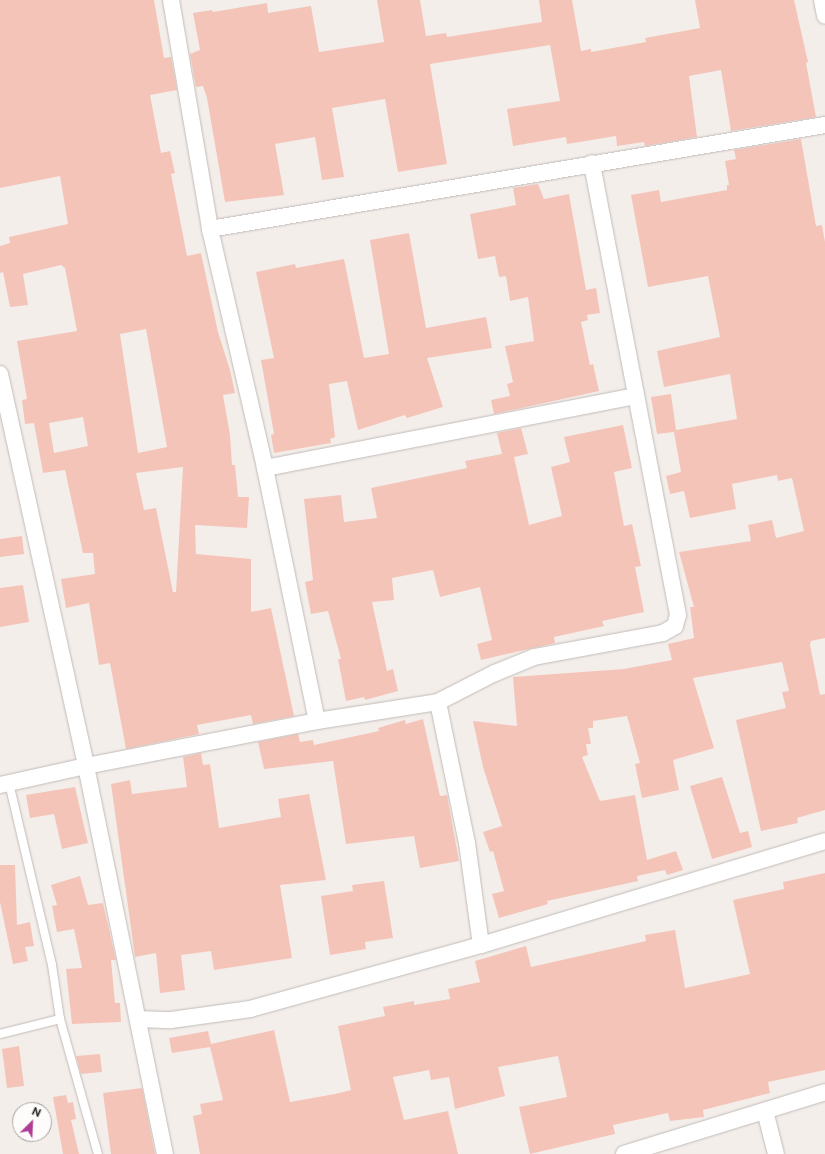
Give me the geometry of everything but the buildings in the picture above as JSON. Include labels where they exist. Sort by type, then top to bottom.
[{"type":"street","points":[[171,0],[210,229],[265,468],[317,721]]},
{"type":"street","points":[[822,0],[825,16]]},
{"type":"street","points":[[210,229],[592,163],[825,125]]},
{"type":"street","points":[[5,784],[86,766],[317,721],[438,702],[495,673],[534,657],[663,633],[675,626],[678,615],[592,163]]},
{"type":"street","points":[[0,374],[86,766],[165,1154]]},
{"type":"street","points":[[265,468],[636,396]]},
{"type":"street","points":[[438,702],[467,843],[481,945]]},
{"type":"street","points":[[138,1019],[171,1020],[250,1009],[481,945],[825,841]]},
{"type":"street","points":[[624,1154],[825,1092]]},
{"type":"street","points":[[765,1111],[776,1154]]},
{"type":"lane","points":[[5,784],[52,965],[60,1019],[98,1154]]},
{"type":"lane","points":[[0,1034],[60,1019]]}]
